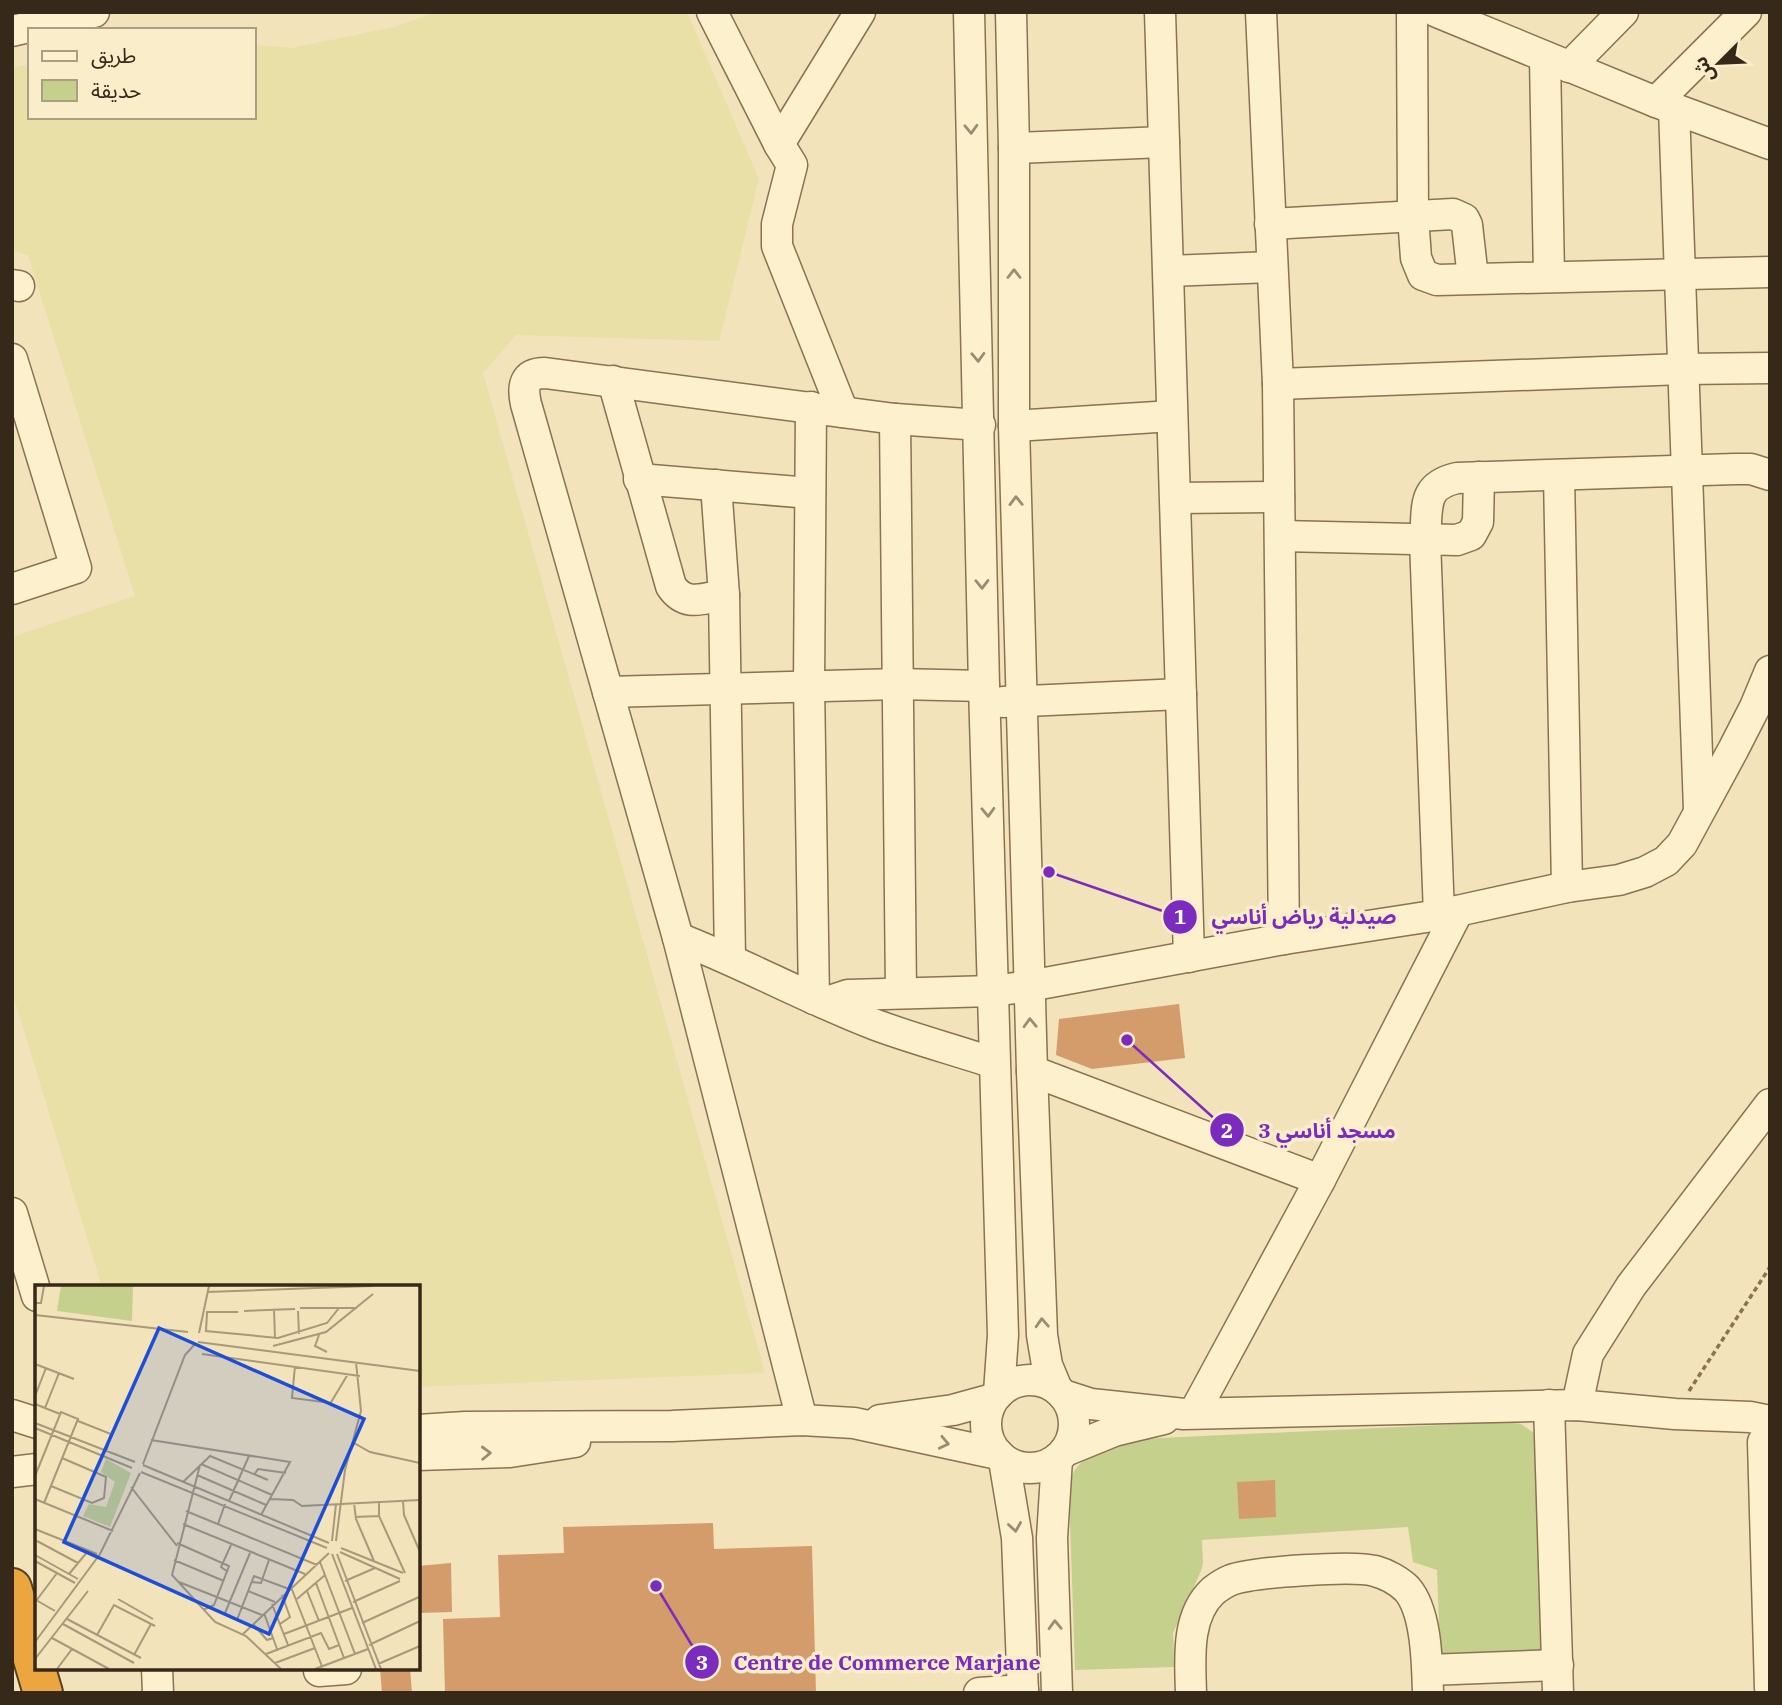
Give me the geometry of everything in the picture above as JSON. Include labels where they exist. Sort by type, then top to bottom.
[{"type":"highway","points":[[12,1588],[35,1666]]},
{"type":"highway","points":[[36,1670],[43,1693]]},
{"type":"highway","points":[[12,1676],[18,1693]]},
{"type":"street","points":[[12,31],[94,12]]},
{"type":"street","points":[[712,12],[792,165],[777,224],[777,246],[843,412]]},
{"type":"street","points":[[779,144],[860,12]]},
{"type":"street","points":[[969,12],[1003,1335],[996,1396],[987,1413],[986,1427],[990,1442],[1001,1457],[1017,1538],[1023,1691],[979,1693]]},
{"type":"street","points":[[1011,12],[1014,426],[1029,986],[1042,1335],[1048,1365],[1073,1413],[1074,1423],[1070,1443],[1061,1455],[1052,1538],[1057,1693]]},
{"type":"street","points":[[1160,12],[1189,957]]},
{"type":"street","points":[[1261,12],[1278,384],[1284,940]]},
{"type":"street","points":[[1412,12],[1413,216],[1416,258],[1423,275],[1437,280],[1770,272]]},
{"type":"street","points":[[1437,12],[1485,21],[1557,62],[1665,105],[1768,139]]},
{"type":"street","points":[[1557,62],[1623,12]]},
{"type":"street","points":[[1699,810],[1680,273],[1665,105],[1746,12]]},
{"type":"street","points":[[1549,276],[1557,62]]},
{"type":"street","points":[[970,83],[1012,81]]},
{"type":"street","points":[[1014,148],[1164,142]]},
{"type":"street","points":[[1270,224],[1453,214],[1464,219],[1469,233],[1473,278]]},
{"type":"street","points":[[1168,271],[1272,267]]},
{"type":"street","points":[[12,359],[76,568],[12,589]]},
{"type":"street","points":[[1278,384],[1770,368]]},
{"type":"street","points":[[802,1420],[678,938],[526,404],[524,386],[526,380],[537,373],[895,419],[980,425]]},
{"type":"street","points":[[613,381],[666,573],[676,593],[688,600],[724,595]]},
{"type":"street","points":[[979,395],[1015,393]]},
{"type":"street","points":[[811,407],[809,685],[819,1001]]},
{"type":"street","points":[[1014,426],[1172,416]]},
{"type":"street","points":[[895,419],[901,993]]},
{"type":"street","points":[[420,1430],[465,1427],[672,1426],[802,1420],[853,1423],[1001,1457],[1016,1466],[1030,1468],[1044,1466],[1061,1455],[1114,1431],[1189,1413],[1320,1180],[1448,913],[1425,540],[1431,493],[1437,484],[1457,478],[1687,470],[1751,470],[1770,475]]},
{"type":"street","points":[[1559,475],[1567,887]]},
{"type":"street","points":[[1280,537],[1457,540],[1476,530],[1479,477]]},
{"type":"street","points":[[639,479],[810,493]]},
{"type":"street","points":[[716,485],[724,595],[730,958]]},
{"type":"street","points":[[1176,498],[1279,497]]},
{"type":"street","points":[[819,1001],[848,995],[993,991],[1029,986],[1448,913],[1567,887],[1619,880],[1657,867],[1682,844],[1750,718],[1770,671]]},
{"type":"street","points":[[608,692],[898,684],[1021,701],[1181,694]]},
{"type":"street","points":[[678,938],[730,958],[819,1001],[877,1025],[994,1063]]},
{"type":"street","points":[[1032,1071],[1320,1180]]},
{"type":"street","points":[[1191,1693],[1192,1633],[1199,1611],[1213,1591],[1231,1580],[1254,1575],[1349,1568],[1375,1570],[1393,1578],[1408,1590],[1418,1608],[1428,1681],[1558,1679],[1563,1405],[1588,1354],[1630,1286],[1770,1104]]},
{"type":"street","points":[[12,1213],[35,1289]]},
{"type":"street","points":[[853,1423],[953,1410],[996,1396],[1009,1385],[1021,1380],[1046,1383],[1060,1392],[1091,1404],[1189,1413],[1563,1405],[1750,1417],[1768,1436],[1770,1688]]},
{"type":"street","points":[[12,1415],[35,1422]]},
{"type":"street","points":[[420,1455],[510,1452],[672,1426]]},
{"type":"street","points":[[12,1472],[35,1469]]},
{"type":"street","points":[[157,1670],[158,1693]]},
{"type":"path","points":[[1675,1414],[1770,1267]]},
{"type":"shaded area","points":[[436,12],[687,12],[759,179],[719,341],[516,335],[483,373],[765,1373],[420,1387],[420,1285],[101,1285],[12,991],[12,637],[135,596],[28,255],[12,251],[12,68],[28,64],[28,119],[256,119],[256,45],[292,48],[394,27]]},
{"type":"green space","points":[[1507,1422],[1521,1424],[1534,1433],[1542,1652],[1440,1653],[1437,1570],[1413,1562],[1408,1527],[1202,1540],[1201,1571],[1173,1633],[1175,1667],[1075,1670],[1069,1492],[1076,1468],[1091,1456],[1138,1439]]},
{"type":"building","points":[[1179,1004],[1185,1058],[1092,1069],[1056,1055],[1059,1019]]},
{"type":"building","points":[[1275,1480],[1276,1517],[1239,1519],[1237,1482]]},
{"type":"building","points":[[713,1523],[714,1549],[812,1546],[816,1693],[445,1693],[443,1619],[500,1617],[498,1555],[564,1553],[563,1527]]},
{"type":"building","points":[[451,1563],[452,1612],[420,1613],[420,1566]]},
{"type":"building","points":[[380,1670],[410,1670],[412,1693],[382,1693]]},
{"type":"place","name":"صيدلية رياض أناسي","points":[[1049,872]]},
{"type":"place","name":"مسجد أناسي 3","points":[[1127,1040]]},
{"type":"place","name":"Centre de Commerce Marjane","points":[[656,1586]]}]
